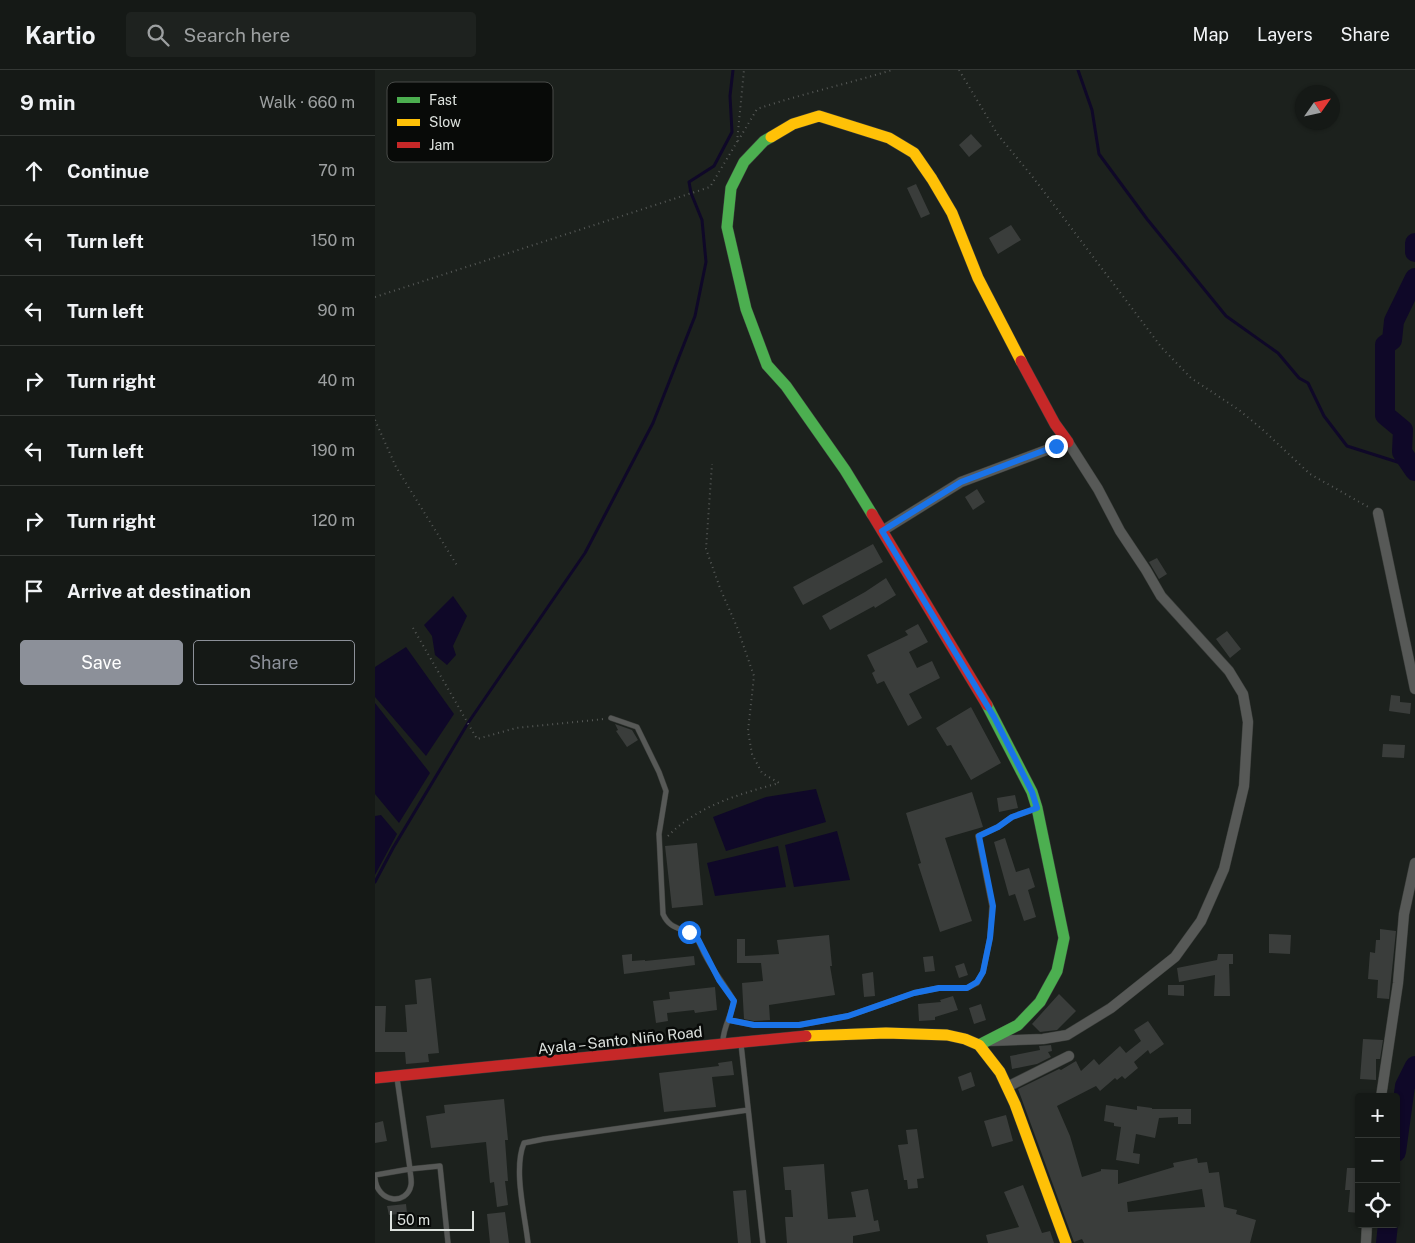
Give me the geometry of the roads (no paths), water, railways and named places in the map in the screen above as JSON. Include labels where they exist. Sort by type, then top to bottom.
[{"type":"street","points":[[819,116],[889,138],[914,153],[952,213],[978,278],[1055,424],[1098,489],[1119,531],[1146,570],[1161,596],[1229,671],[1243,694],[1248,722],[1244,786],[1224,869],[1201,921],[1175,957],[1111,1008],[1067,1035],[1043,1039],[984,1043],[1018,1025],[1039,1002],[1057,971],[1064,938],[1032,792],[994,717],[845,470],[786,386],[767,365],[746,309],[727,227],[731,188],[745,162],[764,141],[793,124],[819,116]]},
{"type":"street","points":[[882,531],[961,482],[1068,442]]},
{"type":"street","points":[[1378,513],[1415,689]]},
{"type":"street","points":[[1382,1093],[1398,983],[1404,914],[1415,863]]},
{"type":"street","name":"Ayala – Santo Niño Road","points":[[375,1078],[397,1078],[821,1035],[885,1033],[947,1035],[984,1043]]},
{"type":"street","points":[[984,1043],[1015,1104],[1066,1243]]},
{"type":"street","points":[[1007,1087],[1069,1056]]},
{"type":"street","points":[[1366,1243],[1367,1228]]},
{"type":"lane","points":[[611,718],[637,727],[666,791],[659,834],[663,914],[667,922],[675,928],[689,932],[698,939],[719,980],[734,1001],[723,1037],[723,1044]]},
{"type":"lane","points":[[729,1020],[754,1025],[809,1024],[848,1016],[914,993],[939,988],[967,988],[977,982],[983,972],[990,938],[993,906],[979,836],[998,827],[1012,817],[1037,808]]},
{"type":"lane","points":[[741,1044],[763,1243]]},
{"type":"lane","points":[[397,1078],[410,1169],[411,1184],[409,1190],[401,1197],[395,1199],[389,1199],[379,1192],[376,1187],[375,1176],[410,1169],[440,1166],[448,1243]]},
{"type":"lane","points":[[528,1243],[519,1167],[521,1150],[524,1143],[748,1110]]},
{"type":"waterway","points":[[375,882],[393,848],[468,723],[585,553],[653,423],[695,316],[706,262],[702,220],[691,193],[689,182],[714,166],[732,132],[730,96],[733,70]]},
{"type":"waterway","points":[[1078,70],[1092,110],[1099,154],[1147,219],[1226,316],[1278,353],[1299,378],[1308,383],[1324,416],[1347,446],[1410,466]]},
{"type":"waterway","points":[[1415,243],[1415,252]]},
{"type":"waterway","points":[[1415,278],[1394,321],[1392,340],[1385,345],[1385,415],[1403,430],[1402,452],[1415,471]]},
{"type":"waterway","points":[[1398,1138],[1405,1086],[1415,1066]]},
{"type":"waterway","points":[[1386,1243],[1388,1228]]}]
